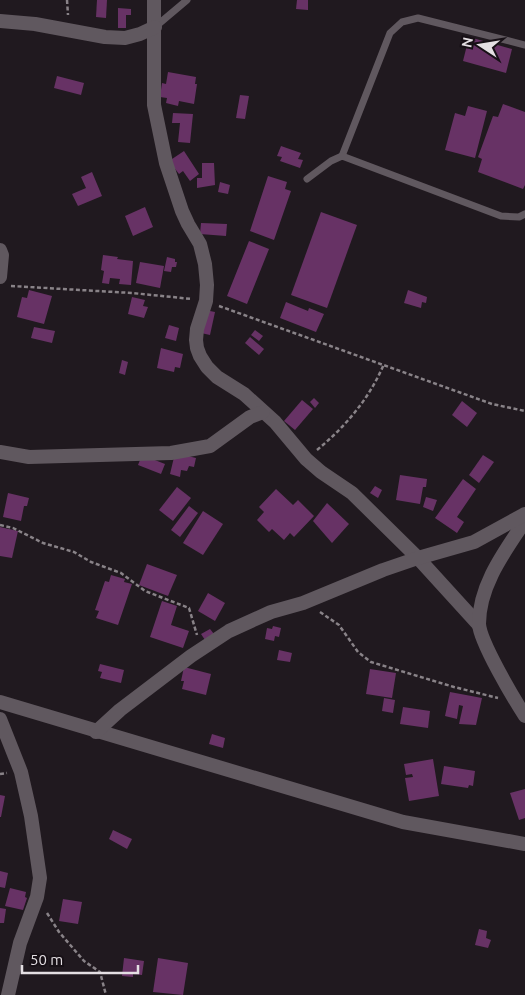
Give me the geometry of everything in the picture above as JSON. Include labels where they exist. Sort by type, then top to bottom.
[{"type":"street","points":[[154,0],[154,105],[166,163],[182,211],[200,244],[206,278],[206,301],[197,329],[196,340],[200,356],[217,377],[244,394],[275,422],[306,459],[321,472],[352,493],[418,558],[479,625],[488,650],[525,716]]},
{"type":"street","points":[[0,21],[35,24],[105,37],[125,38],[140,34],[154,27]]},
{"type":"street","points":[[0,250],[5,282]]},
{"type":"street","points":[[0,452],[29,457],[171,453],[193,450],[210,446],[250,417],[262,412]]},
{"type":"street","points":[[96,732],[120,710],[207,644],[229,631],[271,612],[304,603],[383,570],[474,542],[525,514]]},
{"type":"street","points":[[479,625],[483,599],[488,584],[500,559],[525,521]]},
{"type":"street","points":[[0,702],[403,822],[525,844]]},
{"type":"street","points":[[0,719],[21,772],[31,816],[40,878],[37,898],[20,943],[8,995]]},
{"type":"lane","points":[[154,27],[187,0]]},
{"type":"lane","points":[[307,179],[331,161],[342,156],[390,33],[402,22],[418,18],[525,45]]},
{"type":"lane","points":[[342,156],[501,216],[519,217],[525,214]]},
{"type":"path","points":[[5,282],[206,301],[492,404],[525,411]]},
{"type":"path","points":[[306,459],[344,426],[375,384],[384,364]]},
{"type":"path","points":[[0,525],[13,528],[43,543],[74,552],[91,562],[121,573],[145,591],[189,608],[196,634],[207,644]]},
{"type":"path","points":[[304,603],[339,625],[358,652],[371,662],[454,687],[516,702]]},
{"type":"path","points":[[37,898],[59,932],[84,961],[100,972],[106,995]]},
{"type":"building","points":[[97,0],[107,0],[106,18],[96,17]]},
{"type":"building","points":[[297,0],[308,0],[308,10],[296,9]]},
{"type":"building","points":[[118,8],[131,9],[131,15],[126,15],[126,28],[118,28]]},
{"type":"building","points":[[469,37],[512,49],[506,73],[463,61]]},
{"type":"building","points":[[168,72],[196,77],[195,84],[197,84],[194,104],[179,101],[178,106],[166,103],[167,98],[160,97],[162,83],[166,84]]},
{"type":"building","points":[[57,76],[84,83],[81,95],[54,88]]},
{"type":"building","points":[[240,95],[249,96],[245,119],[236,118]]},
{"type":"building","points":[[503,104],[525,112],[525,185],[523,189],[478,172],[482,159],[478,157],[493,116],[498,117]]},
{"type":"building","points":[[468,106],[487,111],[475,158],[445,150],[455,113],[465,116]]},
{"type":"building","points":[[173,113],[193,114],[190,143],[178,142],[180,123],[172,123]]},
{"type":"building","points":[[281,146],[301,153],[298,159],[303,160],[300,168],[280,161],[282,157],[277,156]]},
{"type":"building","points":[[184,151],[199,174],[190,181],[183,171],[179,174],[169,161]]},
{"type":"building","points":[[202,163],[214,163],[215,185],[197,188],[197,178],[202,178]]},
{"type":"building","points":[[92,172],[102,196],[78,206],[72,194],[86,188],[81,177]]},
{"type":"building","points":[[268,176],[287,182],[285,189],[291,191],[274,240],[250,231]]},
{"type":"building","points":[[220,182],[230,185],[228,194],[218,192]]},
{"type":"building","points":[[145,207],[153,227],[133,236],[125,216]]},
{"type":"building","points":[[321,212],[357,225],[327,308],[291,295]]},
{"type":"building","points":[[201,223],[227,224],[226,236],[200,234]]},
{"type":"building","points":[[249,241],[269,249],[247,304],[227,296]]},
{"type":"building","points":[[103,255],[133,261],[131,285],[119,284],[120,279],[110,278],[109,284],[102,283],[104,271],[101,270]]},
{"type":"building","points":[[167,257],[175,259],[175,262],[177,262],[176,267],[172,267],[171,272],[164,271]]},
{"type":"building","points":[[140,262],[164,266],[160,288],[136,283]]},
{"type":"building","points":[[29,290],[52,296],[44,324],[17,317],[22,297],[27,298]]},
{"type":"building","points":[[408,290],[427,297],[426,303],[422,302],[421,308],[404,303]]},
{"type":"building","points":[[132,297],[145,300],[143,306],[148,307],[144,318],[128,314]]},
{"type":"building","points":[[286,302],[308,311],[309,308],[324,314],[316,332],[280,318]]},
{"type":"building","points":[[205,310],[215,312],[210,335],[201,333]]},
{"type":"building","points":[[169,325],[179,328],[176,341],[165,338]]},
{"type":"building","points":[[34,327],[55,331],[52,343],[31,338]]},
{"type":"building","points":[[255,330],[263,336],[259,341],[251,335]]},
{"type":"building","points":[[250,337],[264,349],[259,355],[245,343]]},
{"type":"building","points":[[161,348],[183,354],[180,368],[175,367],[174,372],[157,368]]},
{"type":"building","points":[[122,360],[128,362],[125,375],[119,373]]},
{"type":"building","points":[[314,398],[319,403],[315,408],[310,402]]},
{"type":"building","points":[[302,400],[313,409],[295,430],[284,421]]},
{"type":"building","points":[[462,401],[477,413],[467,427],[452,415]]},
{"type":"building","points":[[175,453],[196,458],[194,467],[189,466],[187,471],[181,470],[180,477],[170,474]]},
{"type":"building","points":[[142,455],[165,464],[161,474],[138,465]]},
{"type":"building","points":[[483,455],[494,462],[479,483],[469,475]]},
{"type":"building","points":[[400,475],[427,479],[426,487],[423,487],[420,504],[396,500]]},
{"type":"building","points":[[463,479],[476,489],[457,517],[464,522],[457,533],[435,518]]},
{"type":"building","points":[[375,486],[382,490],[378,498],[370,493]]},
{"type":"building","points":[[177,487],[191,498],[173,521],[159,510]]},
{"type":"building","points":[[276,489],[293,505],[298,500],[314,516],[294,537],[290,533],[284,540],[272,529],[269,532],[257,520],[264,512],[259,507]]},
{"type":"building","points":[[8,493],[29,498],[27,506],[24,506],[21,521],[3,517]]},
{"type":"building","points":[[426,497],[437,500],[433,511],[423,507]]},
{"type":"building","points":[[327,503],[349,524],[332,543],[313,521]]},
{"type":"building","points":[[189,506],[198,513],[180,537],[171,530]]},
{"type":"building","points":[[203,511],[223,524],[203,555],[183,543]]},
{"type":"building","points":[[0,527],[18,531],[12,558],[0,556]]},
{"type":"building","points":[[147,564],[177,575],[168,596],[139,585]]},
{"type":"building","points":[[111,575],[125,579],[124,582],[132,584],[118,625],[96,618],[99,611],[95,610],[105,581],[109,582]]},
{"type":"building","points":[[208,593],[225,603],[215,621],[198,611]]},
{"type":"building","points":[[162,601],[177,606],[171,625],[189,631],[183,648],[150,637]]},
{"type":"building","points":[[273,626],[281,628],[279,637],[275,636],[274,641],[265,639],[267,628],[272,629]]},
{"type":"building","points":[[210,629],[214,634],[205,640],[201,634]]},
{"type":"building","points":[[279,650],[292,653],[290,662],[277,660]]},
{"type":"building","points":[[100,664],[124,670],[121,683],[100,678],[102,672],[98,671]]},
{"type":"building","points":[[184,667],[211,674],[206,695],[182,689],[184,681],[181,681]]},
{"type":"building","points":[[370,669],[396,673],[392,698],[366,694]]},
{"type":"building","points":[[450,692],[482,698],[476,725],[459,724],[463,706],[459,705],[457,719],[445,716]]},
{"type":"building","points":[[384,698],[395,700],[393,713],[382,711]]},
{"type":"building","points":[[403,707],[430,711],[428,728],[400,724]]},
{"type":"building","points":[[212,734],[225,738],[223,748],[209,744]]},
{"type":"building","points":[[433,759],[439,796],[409,801],[405,778],[413,777],[412,774],[406,775],[404,764]]},
{"type":"building","points":[[444,766],[475,771],[473,786],[469,785],[468,788],[441,784]]},
{"type":"building","points":[[525,789],[525,818],[519,820],[510,793]]},
{"type":"building","points":[[0,795],[5,796],[1,817],[0,817]]},
{"type":"building","points":[[113,830],[132,839],[127,849],[109,839]]},
{"type":"building","points":[[0,871],[8,873],[5,888],[0,887]]},
{"type":"building","points":[[10,888],[26,892],[25,897],[27,898],[23,910],[5,906]]},
{"type":"building","points":[[63,899],[82,902],[78,924],[59,921]]},
{"type":"building","points":[[0,908],[6,909],[4,923],[0,923]]},
{"type":"building","points":[[479,929],[487,931],[486,938],[491,940],[488,948],[475,945]]},
{"type":"building","points":[[124,958],[144,961],[142,975],[133,974],[133,977],[122,976]]},
{"type":"building","points":[[158,958],[188,963],[183,995],[153,992]]}]
